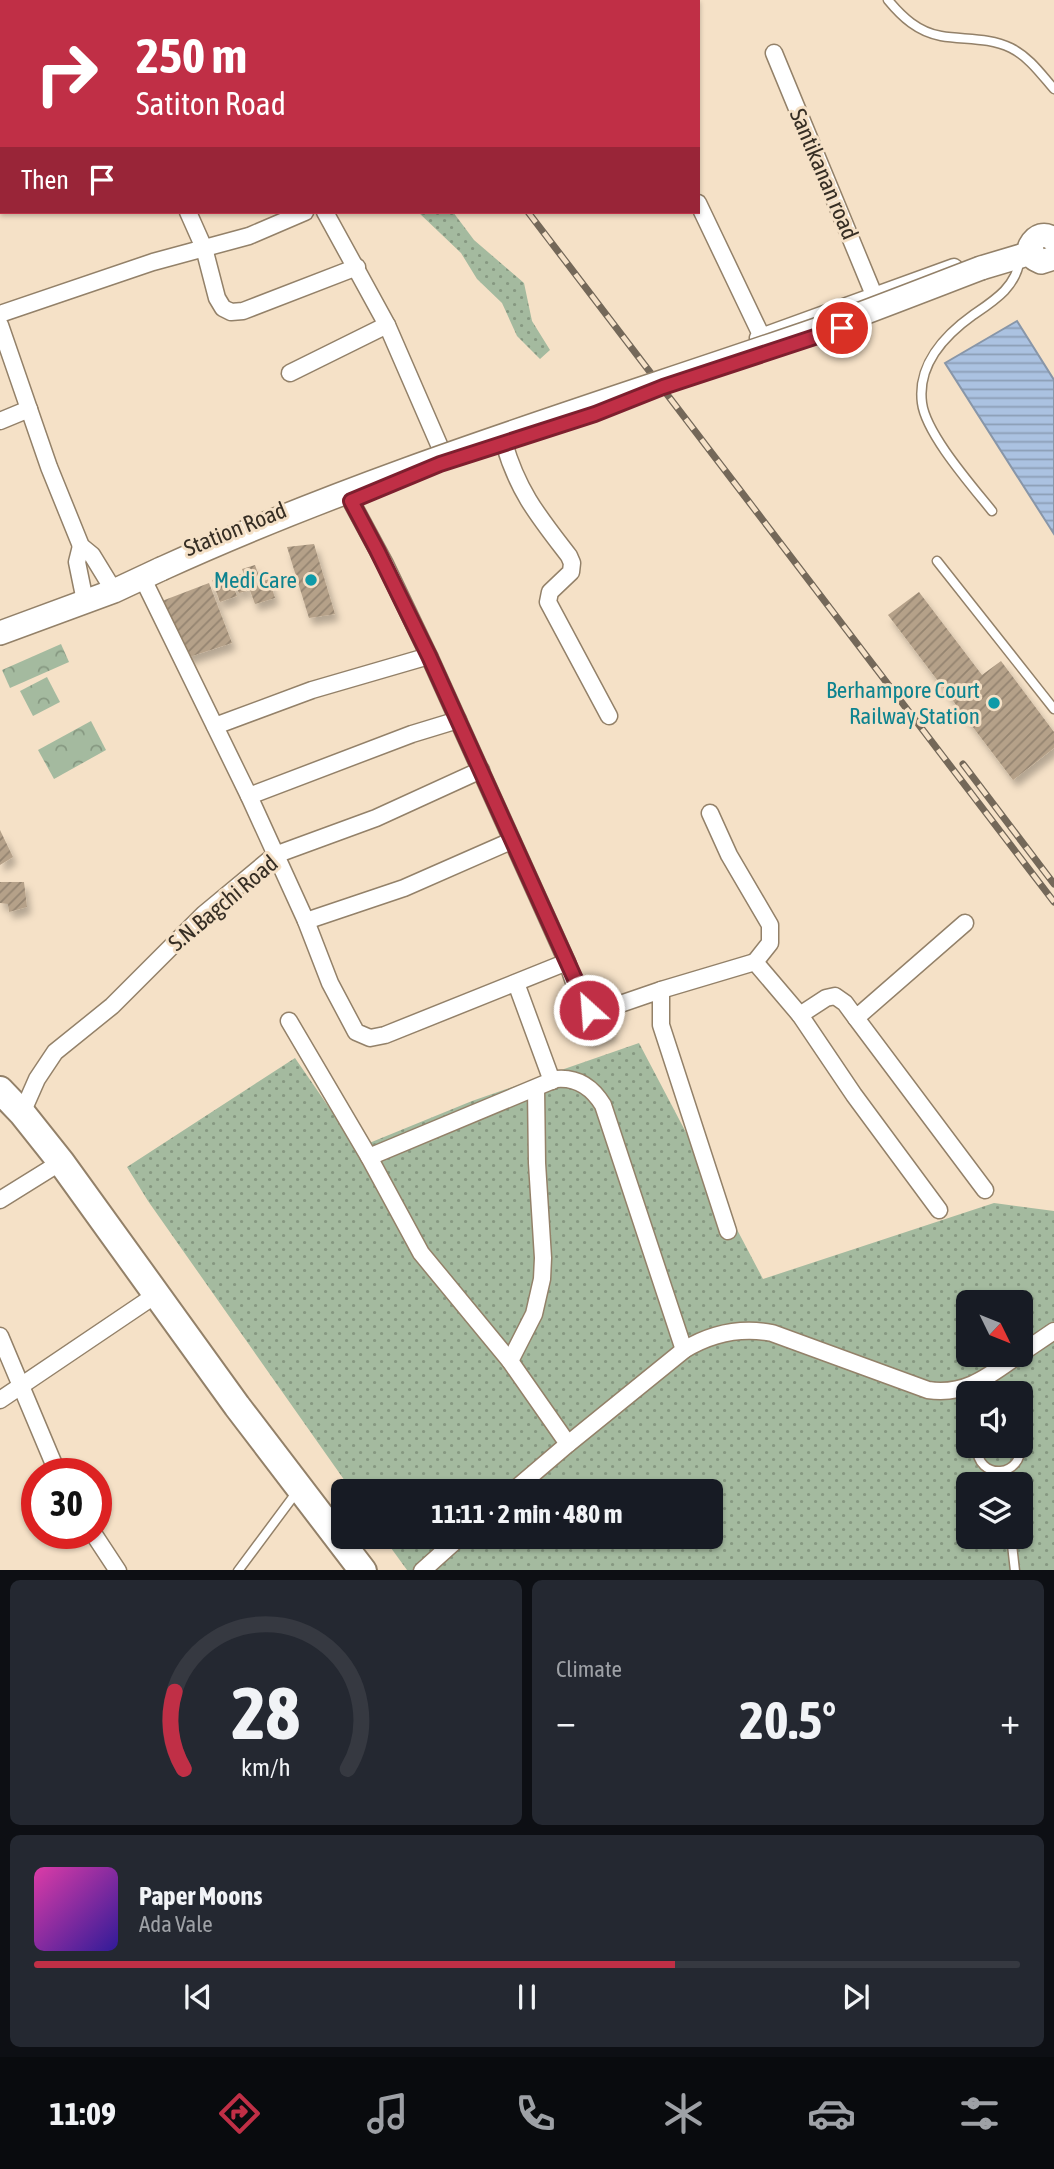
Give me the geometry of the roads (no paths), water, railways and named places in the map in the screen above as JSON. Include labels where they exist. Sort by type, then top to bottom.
[{"type":"main road","points":[[0,1090],[61,1162],[237,1406],[363,1570]]},
{"type":"street","name":"Santikanan road","points":[[774,53],[874,295]]},
{"type":"street","points":[[700,207],[762,337]]},
{"type":"street","points":[[189,214],[204,248],[217,298],[223,308],[232,312],[243,311],[356,267]]},
{"type":"street","points":[[0,314],[153,262],[248,236],[300,214]]},
{"type":"street","points":[[326,214],[387,325],[440,447]]},
{"type":"street","points":[[0,633],[152,574],[178,571],[262,533],[351,501],[440,464],[595,414],[663,387],[842,328],[1001,263],[1030,246],[1034,239],[1052,232]]},
{"type":"street","points":[[1001,263],[1035,259],[1041,262],[1054,258]]},
{"type":"street","name":"Station Road","points":[[152,574],[170,555],[440,447],[591,400],[663,371],[976,260],[989,259],[1001,263]]},
{"type":"street","name":"Station Road","points":[[152,574],[219,542],[436,457],[843,320],[1001,263]]},
{"type":"street","points":[[0,325],[49,467],[81,546],[92,555],[114,591]]},
{"type":"street","points":[[290,373],[387,325]]},
{"type":"street","points":[[0,421],[29,409]]},
{"type":"street","points":[[504,443],[510,465],[527,500],[569,556],[571,572],[550,592],[548,602],[609,716]]},
{"type":"street","points":[[351,501],[429,656],[583,1001],[594,1013],[755,962],[770,943],[770,925],[729,855],[710,813]]},
{"type":"street","points":[[81,546],[78,562],[85,601]]},
{"type":"street","points":[[152,574],[215,726],[306,921],[330,983],[356,1032],[370,1038],[385,1035],[567,962]]},
{"type":"street","points":[[215,726],[312,690],[429,656]]},
{"type":"street","points":[[249,796],[412,734],[458,720]]},
{"type":"street","name":"S.N.Bagchi Road","points":[[22,1113],[37,1079],[55,1052],[112,1006],[204,914],[275,855],[376,818],[481,770]]},
{"type":"street","points":[[306,921],[404,888],[511,841]]},
{"type":"street","points":[[856,1018],[965,923]]},
{"type":"street","points":[[755,962],[800,1015],[854,1095],[939,1210]]},
{"type":"street","points":[[516,983],[552,1081]]},
{"type":"street","points":[[661,990],[662,1025],[728,1231]]},
{"type":"street","points":[[800,1015],[826,998],[835,996],[845,1003],[985,1190]]},
{"type":"street","points":[[289,1021],[421,1252],[510,1361],[568,1444]]},
{"type":"street","points":[[369,1157],[552,1081],[567,1078],[577,1081],[597,1095],[603,1105],[684,1350]]},
{"type":"street","points":[[510,1361],[534,1314],[542,1279],[536,1088]]},
{"type":"street","points":[[0,1200],[61,1162]]},
{"type":"street","points":[[0,1400],[157,1294]]},
{"type":"street","points":[[527,1479],[684,1350],[700,1340],[718,1334],[755,1330],[772,1334],[928,1390],[956,1391]]},
{"type":"street","points":[[1033,1345],[1054,1331]]},
{"type":"street","points":[[0,1336],[51,1458]]},
{"type":"street","points":[[983,1381],[1002,1367]]},
{"type":"street","points":[[104,1549],[118,1570]]},
{"type":"street","points":[[422,1570],[446,1549]]},
{"type":"lane","points":[[888,0],[903,18],[920,29],[940,36],[984,40],[1010,47],[1026,57],[1054,89]]},
{"type":"lane","points":[[992,511],[938,440],[922,404],[926,367],[942,342],[1002,294],[1014,280],[1001,263]]},
{"type":"lane","points":[[937,561],[1054,709]]},
{"type":"lane","points":[[979,1458],[983,1465],[993,1471],[1004,1471],[1016,1464],[1019,1458]]},
{"type":"lane","points":[[238,1570],[300,1488]]},
{"type":"lane","points":[[1013,1549],[1015,1570]]},
{"type":"water","points":[[1017,321],[1054,380],[1054,534],[945,363]]},
{"type":"railway","points":[[530,214],[1054,902]]},
{"type":"railway","points":[[963,764],[1054,884]]},
{"type":"place","name":"Medi Care","points":[[311,580]]},
{"type":"place","name":"Berhampore Court Railway Station","points":[[994,703]]}]
